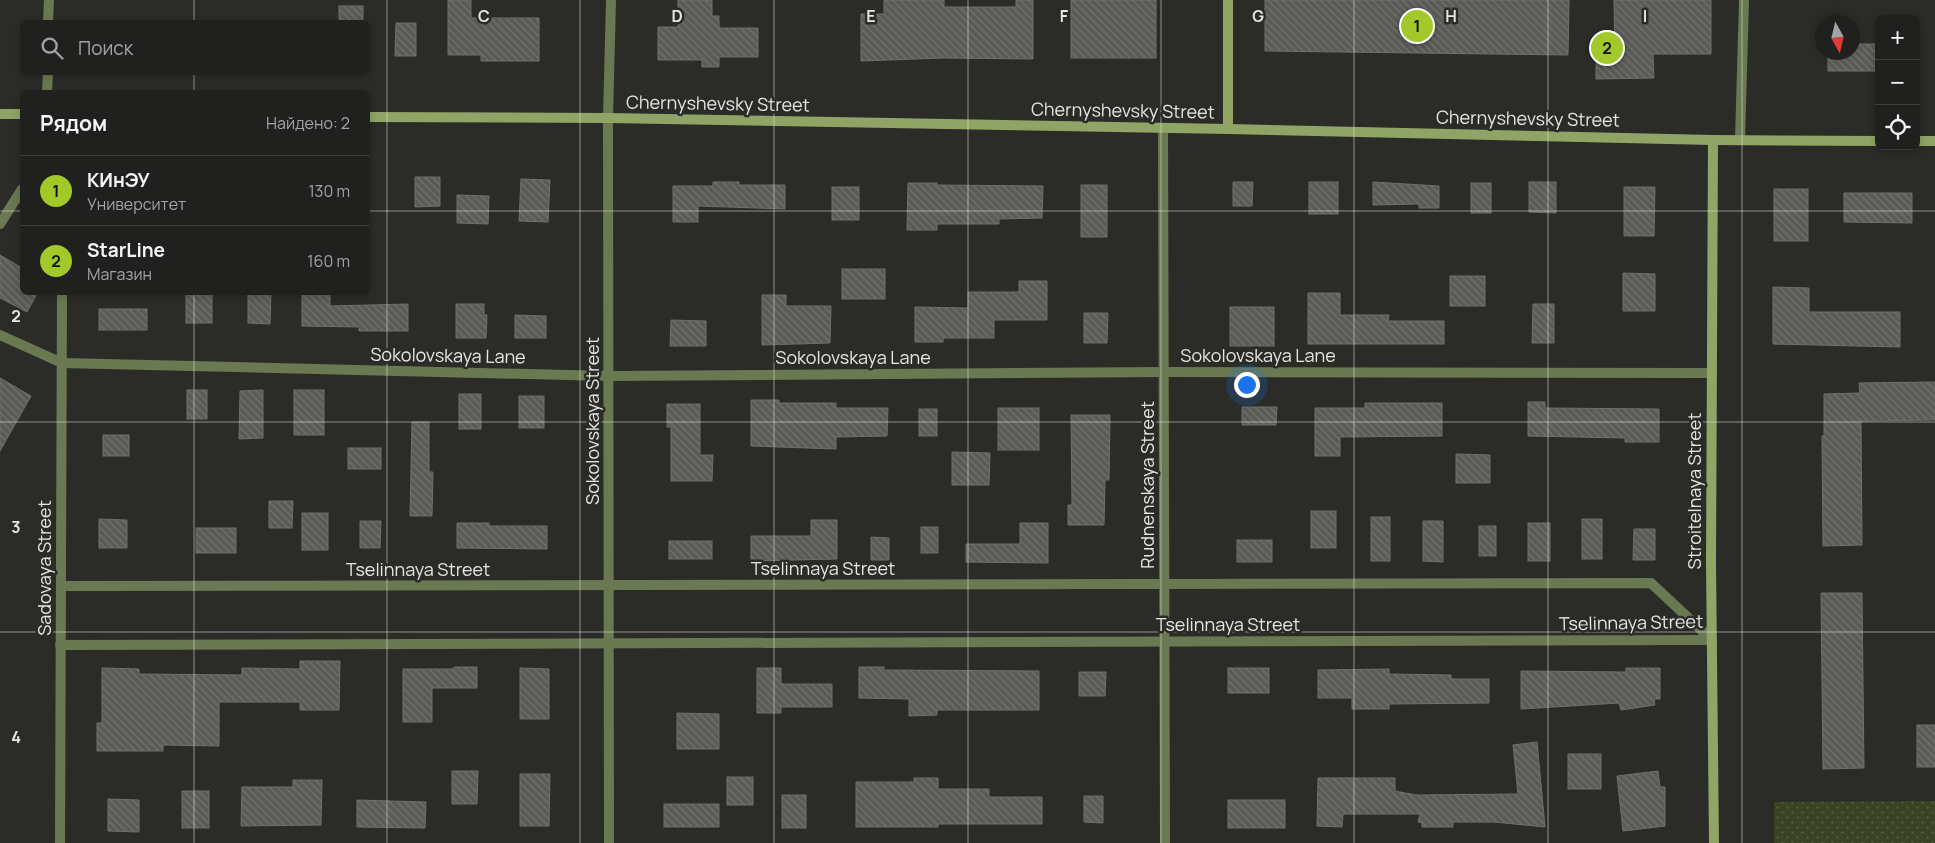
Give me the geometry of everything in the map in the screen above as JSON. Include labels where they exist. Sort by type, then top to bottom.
[{"type":"street","points":[[48,20],[49,0]]},
{"type":"street","name":"Sokolovskaya Street","points":[[608,843],[608,118],[611,0]]},
{"type":"street","points":[[1228,0],[1228,129]]},
{"type":"street","points":[[1740,140],[1744,0]]},
{"type":"street","points":[[47,90],[48,75]]},
{"type":"street","points":[[0,114],[20,114]]},
{"type":"street","name":"Chernyshevsky Street","points":[[370,117],[608,118],[1713,140],[1875,141]]},
{"type":"street","name":"Rudnenskaya Street","points":[[1163,128],[1165,843]]},
{"type":"street","name":"Stroitelnaya Street","points":[[1713,140],[1712,640],[1714,843]]},
{"type":"street","points":[[1920,141],[1935,141]]},
{"type":"street","points":[[0,224],[20,192]]},
{"type":"street","name":"Sadovaya Street","points":[[60,843],[62,295]]},
{"type":"street","name":"Sokolovskaya Lane","points":[[0,335],[62,363],[609,376],[1164,372],[1712,373]]},
{"type":"street","name":"Tselinnaya Street","points":[[61,586],[1651,583],[1712,640]]},
{"type":"street","name":"Tselinnaya Street","points":[[60,645],[1712,640]]},
{"type":"green space","points":[[1935,801],[1935,843],[1774,843],[1774,802]]},
{"type":"building","points":[[448,0],[471,0],[471,18],[539,18],[539,61],[481,61],[481,55],[448,55]]},
{"type":"building","points":[[678,0],[712,0],[712,16],[719,16],[719,28],[758,28],[758,57],[719,57],[719,67],[702,67],[702,60],[658,60],[658,27],[678,27]]},
{"type":"building","points":[[884,0],[944,0],[944,7],[1016,7],[1016,0],[1033,0],[1033,59],[944,58],[861,61],[861,14],[884,14]]},
{"type":"building","points":[[1071,0],[1156,0],[1156,58],[1071,58]]},
{"type":"building","points":[[1265,0],[1569,0],[1568,55],[1265,51]]},
{"type":"building","points":[[1614,0],[1711,0],[1711,54],[1653,54],[1654,78],[1596,79],[1596,55],[1615,55]]},
{"type":"building","points":[[339,6],[363,6],[363,20],[339,20]]},
{"type":"building","points":[[396,23],[416,23],[416,56],[395,56]]},
{"type":"building","points":[[1860,44],[1875,44],[1875,71],[1828,71],[1828,60],[1860,60]]},
{"type":"building","points":[[415,177],[440,177],[440,206],[415,207]]},
{"type":"building","points":[[521,179],[550,180],[548,222],[519,221]]},
{"type":"building","points":[[713,182],[739,182],[739,185],[785,185],[785,209],[698,206],[698,222],[673,222],[673,186],[713,186]]},
{"type":"building","points":[[1233,182],[1253,182],[1252,206],[1233,206]]},
{"type":"building","points":[[1309,182],[1338,182],[1338,214],[1309,214]]},
{"type":"building","points":[[1373,182],[1439,186],[1439,208],[1419,208],[1419,204],[1373,205]]},
{"type":"building","points":[[1529,182],[1556,182],[1556,213],[1529,212]]},
{"type":"building","points":[[908,183],[1043,186],[1042,218],[999,219],[999,224],[937,224],[937,230],[907,230]]},
{"type":"building","points":[[1471,183],[1491,183],[1491,213],[1471,213]]},
{"type":"building","points":[[1081,185],[1107,185],[1107,237],[1081,237]]},
{"type":"building","points":[[832,187],[859,187],[859,220],[832,220]]},
{"type":"building","points":[[1624,187],[1655,187],[1654,236],[1624,236]]},
{"type":"building","points":[[1774,189],[1808,189],[1808,241],[1774,241]]},
{"type":"building","points":[[1844,193],[1912,193],[1912,223],[1844,222]]},
{"type":"building","points":[[457,195],[489,196],[488,224],[457,223]]},
{"type":"building","points":[[0,255],[20,267],[20,295],[36,295],[27,312],[0,298]]},
{"type":"building","points":[[842,269],[885,269],[885,299],[842,299]]},
{"type":"building","points":[[1623,273],[1655,274],[1655,311],[1623,311]]},
{"type":"building","points":[[1450,276],[1485,276],[1485,306],[1450,306]]},
{"type":"building","points":[[1019,281],[1047,281],[1047,320],[994,320],[994,338],[943,338],[943,342],[915,342],[915,307],[968,308],[968,292],[1019,292]]},
{"type":"building","points":[[1773,287],[1809,288],[1809,312],[1900,312],[1900,347],[1773,344]]},
{"type":"building","points":[[1308,293],[1340,293],[1340,315],[1389,315],[1388,321],[1444,321],[1444,344],[1308,344]]},
{"type":"building","points":[[186,295],[212,295],[212,323],[186,323]]},
{"type":"building","points":[[248,295],[271,295],[270,324],[248,323]]},
{"type":"building","points":[[302,295],[330,295],[330,306],[408,304],[408,331],[359,331],[359,327],[302,326]]},
{"type":"building","points":[[762,295],[786,295],[786,306],[831,306],[830,343],[762,345]]},
{"type":"building","points":[[456,304],[484,304],[484,315],[487,315],[486,338],[456,338]]},
{"type":"building","points":[[1533,304],[1554,304],[1554,343],[1532,343]]},
{"type":"building","points":[[1230,307],[1274,307],[1274,346],[1230,346]]},
{"type":"building","points":[[99,309],[147,309],[147,330],[99,330]]},
{"type":"building","points":[[1084,313],[1108,313],[1107,343],[1084,343]]},
{"type":"building","points":[[515,315],[546,316],[546,338],[515,338]]},
{"type":"building","points":[[671,320],[706,321],[706,346],[670,346]]},
{"type":"building","points":[[0,378],[31,396],[0,451]]},
{"type":"building","points":[[1935,382],[1935,420],[1861,421],[1862,545],[1823,546],[1822,436],[1824,436],[1824,394],[1860,393],[1859,383]]},
{"type":"building","points":[[187,390],[207,390],[207,419],[187,419]]},
{"type":"building","points":[[263,390],[263,438],[239,439],[240,391]]},
{"type":"building","points":[[294,390],[324,390],[324,435],[294,435]]},
{"type":"building","points":[[459,394],[481,394],[481,429],[459,429]]},
{"type":"building","points":[[519,396],[544,396],[544,428],[519,428]]},
{"type":"building","points":[[751,400],[779,400],[779,403],[836,403],[836,408],[888,408],[887,436],[836,437],[836,449],[751,446]]},
{"type":"building","points":[[1528,402],[1545,402],[1545,408],[1659,409],[1659,442],[1625,442],[1625,438],[1528,436]]},
{"type":"building","points":[[1365,403],[1442,403],[1442,436],[1340,437],[1340,456],[1315,456],[1315,408],[1365,408]]},
{"type":"building","points":[[667,404],[700,404],[700,455],[713,455],[712,481],[671,481],[671,427],[667,427]]},
{"type":"building","points":[[1242,407],[1277,407],[1276,425],[1242,425]]},
{"type":"building","points":[[998,408],[1039,408],[1039,450],[998,450]]},
{"type":"building","points":[[919,409],[937,409],[937,436],[919,436]]},
{"type":"building","points":[[1071,415],[1110,415],[1109,480],[1105,480],[1104,525],[1068,525],[1068,505],[1072,505]]},
{"type":"building","points":[[412,422],[429,422],[429,472],[433,472],[432,516],[410,516]]},
{"type":"building","points":[[103,435],[129,435],[129,456],[103,456]]},
{"type":"building","points":[[348,448],[381,448],[381,469],[348,469]]},
{"type":"building","points":[[952,452],[990,453],[989,485],[952,485]]},
{"type":"building","points":[[1456,454],[1490,455],[1490,483],[1456,483]]},
{"type":"building","points":[[269,501],[293,501],[292,528],[269,528]]},
{"type":"building","points":[[1311,511],[1336,511],[1336,548],[1311,548]]},
{"type":"building","points":[[302,513],[328,513],[328,550],[302,550]]},
{"type":"building","points":[[1371,517],[1390,517],[1390,561],[1371,561]]},
{"type":"building","points":[[99,519],[127,520],[127,548],[99,548]]},
{"type":"building","points":[[1582,519],[1602,519],[1602,559],[1582,559]]},
{"type":"building","points":[[811,520],[837,520],[837,559],[751,561],[751,536],[811,536]]},
{"type":"building","points":[[360,521],[381,521],[380,548],[360,548]]},
{"type":"building","points":[[1423,521],[1443,521],[1443,562],[1423,561]]},
{"type":"building","points":[[457,523],[489,523],[489,526],[547,526],[547,549],[457,548]]},
{"type":"building","points":[[1020,523],[1048,523],[1048,563],[966,562],[966,544],[1020,544]]},
{"type":"building","points":[[1528,523],[1550,523],[1550,561],[1528,561]]},
{"type":"building","points":[[1479,526],[1496,526],[1496,556],[1479,556]]},
{"type":"building","points":[[921,527],[938,527],[938,553],[921,553]]},
{"type":"building","points":[[196,528],[236,528],[236,553],[196,553]]},
{"type":"building","points":[[1634,529],[1655,529],[1655,560],[1633,560]]},
{"type":"building","points":[[871,537],[889,538],[889,560],[871,560]]},
{"type":"building","points":[[1237,540],[1272,540],[1272,562],[1237,562]]},
{"type":"building","points":[[669,541],[712,541],[712,559],[669,559]]},
{"type":"building","points":[[1821,593],[1862,593],[1864,768],[1823,769]]},
{"type":"building","points":[[300,661],[340,661],[339,710],[300,710],[300,702],[219,702],[219,746],[163,745],[163,751],[97,751],[97,723],[102,723],[102,668],[139,669],[139,674],[242,675],[242,668],[300,669]]},
{"type":"building","points":[[454,667],[477,667],[477,688],[432,688],[432,722],[403,722],[403,669],[454,669]]},
{"type":"building","points":[[859,667],[884,667],[884,670],[1039,671],[1039,710],[937,710],[937,715],[909,716],[909,699],[859,698]]},
{"type":"building","points":[[520,668],[549,669],[549,719],[520,719]]},
{"type":"building","points":[[757,668],[781,668],[781,684],[832,684],[832,707],[781,707],[781,713],[757,713]]},
{"type":"building","points":[[1228,668],[1269,668],[1269,693],[1228,693]]},
{"type":"building","points":[[1626,668],[1660,668],[1660,699],[1654,699],[1655,705],[1621,710],[1619,703],[1521,709],[1521,671],[1626,672]]},
{"type":"building","points":[[1389,669],[1389,674],[1451,675],[1451,679],[1489,679],[1489,703],[1389,704],[1389,709],[1352,709],[1352,698],[1318,698],[1318,670]]},
{"type":"building","points":[[1079,672],[1106,672],[1105,696],[1079,696]]},
{"type":"building","points":[[677,713],[719,714],[719,749],[677,749]]},
{"type":"building","points":[[1917,725],[1935,725],[1935,767],[1917,767]]},
{"type":"building","points":[[1537,742],[1545,827],[1494,822],[1453,822],[1453,827],[1422,827],[1422,823],[1418,822],[1420,814],[1343,814],[1342,827],[1317,826],[1318,778],[1395,778],[1395,791],[1416,795],[1518,794],[1513,745]]},
{"type":"building","points":[[1568,754],[1601,754],[1601,789],[1568,789]]},
{"type":"building","points":[[452,771],[478,771],[477,804],[452,804]]},
{"type":"building","points":[[1658,771],[1660,787],[1665,787],[1665,826],[1623,831],[1617,776]]},
{"type":"building","points":[[520,774],[550,774],[549,826],[520,826]]},
{"type":"building","points":[[727,777],[753,777],[753,805],[727,805]]},
{"type":"building","points":[[914,778],[938,778],[938,789],[989,789],[989,797],[1042,797],[1042,824],[938,824],[938,827],[856,827],[856,782],[914,782]]},
{"type":"building","points":[[293,780],[322,780],[321,825],[241,826],[242,787],[293,787]]},
{"type":"building","points":[[182,791],[209,791],[209,828],[182,828]]},
{"type":"building","points":[[782,795],[806,795],[806,828],[782,828]]},
{"type":"building","points":[[1084,796],[1103,796],[1103,823],[1084,822]]},
{"type":"building","points":[[108,799],[139,800],[139,832],[108,831]]},
{"type":"building","points":[[357,800],[426,802],[425,828],[357,827]]},
{"type":"building","points":[[1228,800],[1285,800],[1285,828],[1228,828]]},
{"type":"building","points":[[664,804],[719,804],[719,827],[664,827]]},
{"type":"place","name":"КИнЭУ","points":[[1417,26]]},
{"type":"place","name":"StarLine","points":[[1607,48]]}]
